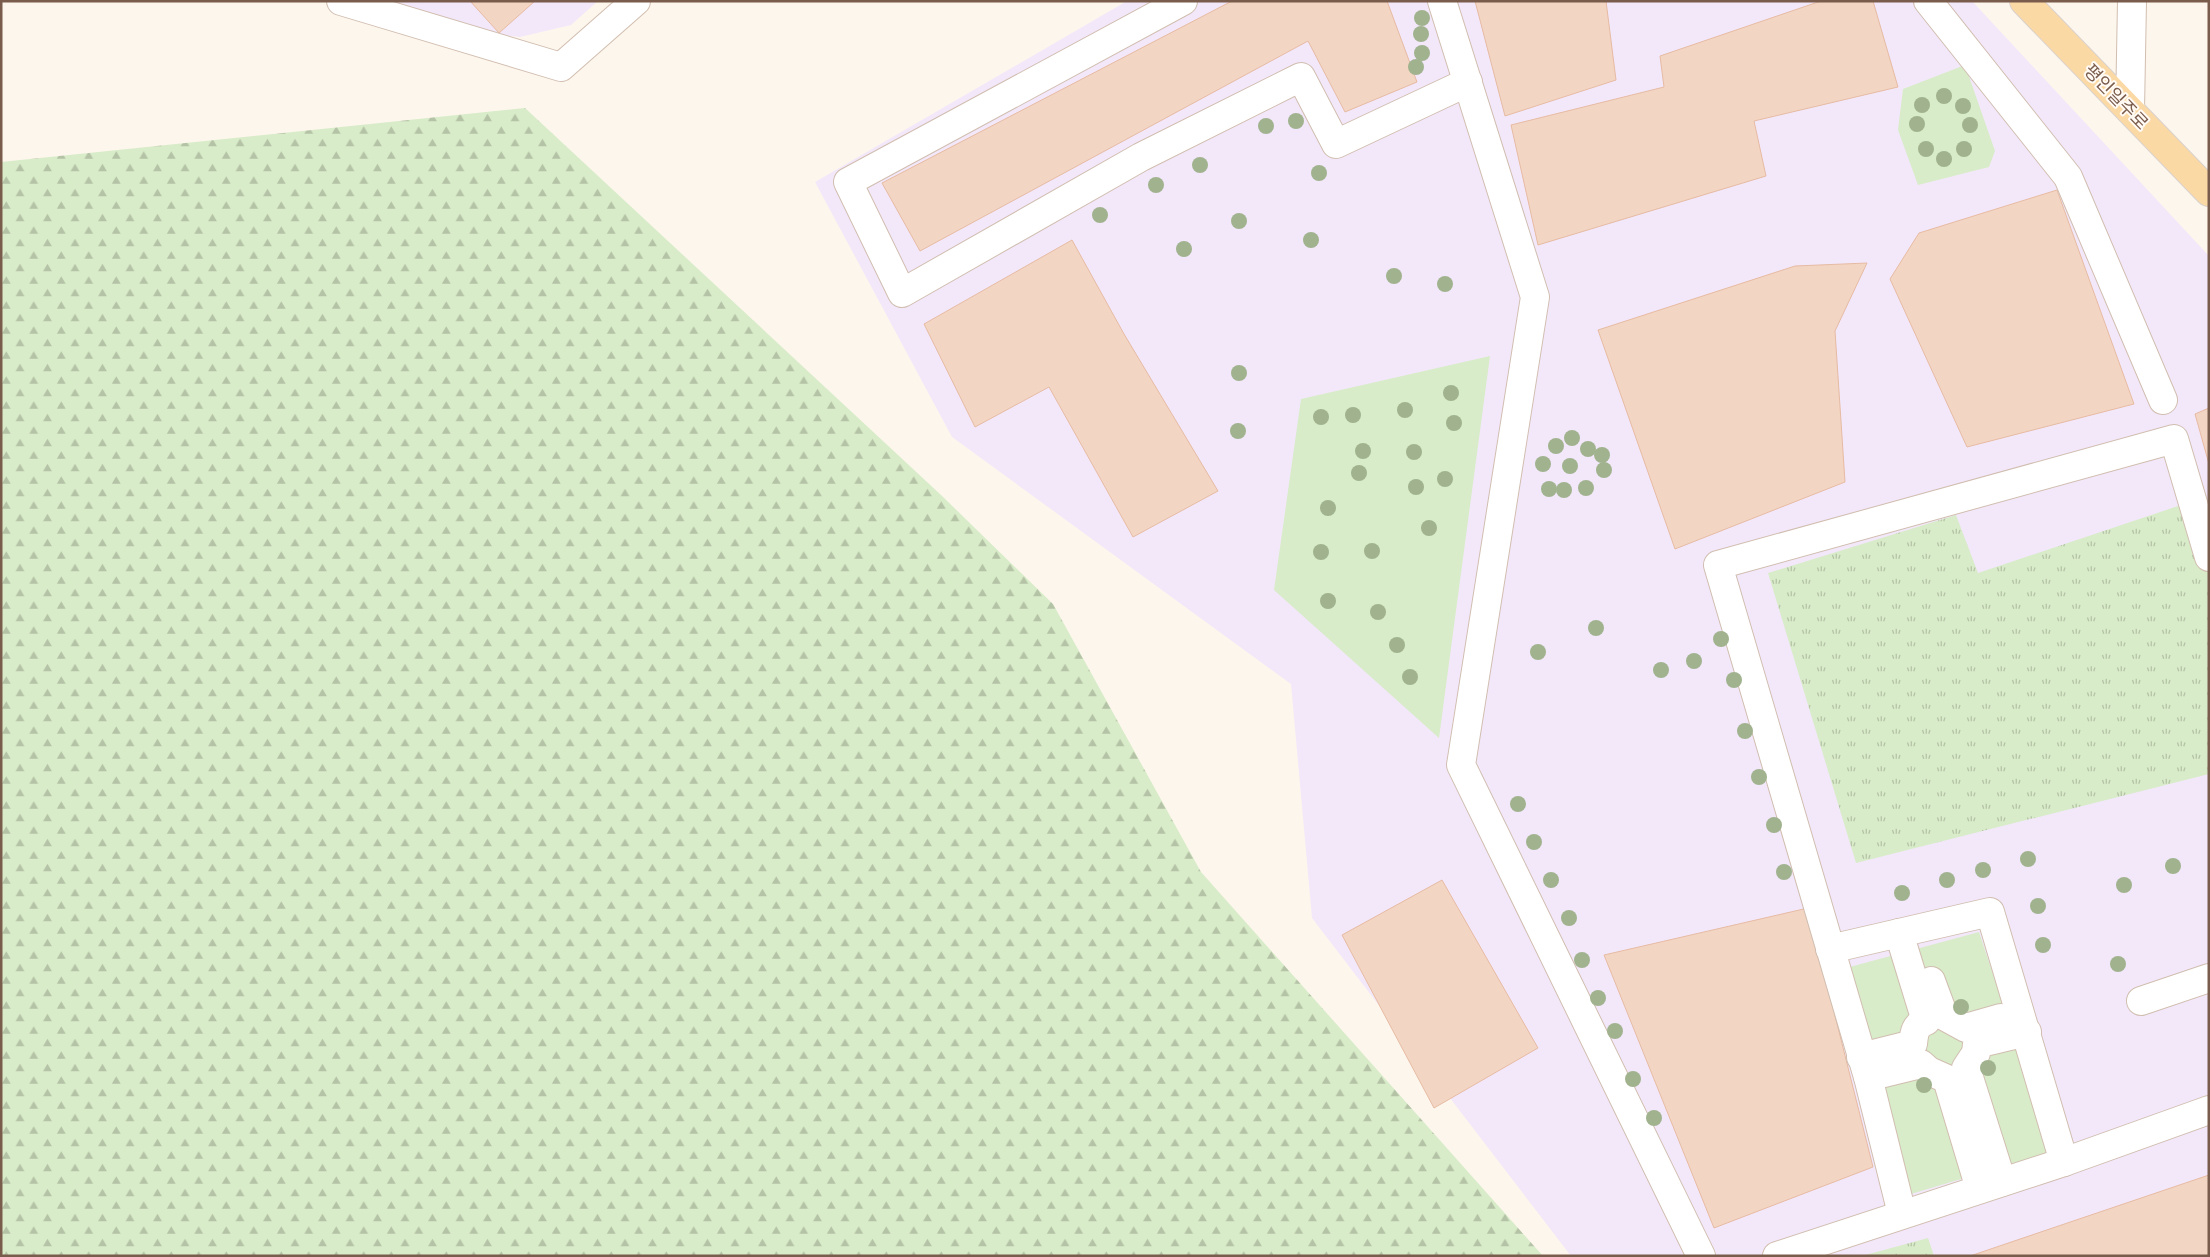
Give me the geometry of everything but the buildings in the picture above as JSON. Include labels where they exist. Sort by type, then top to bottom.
[{"type":"main road","name":"평인일주로","points":[[2024,1],[2209,192]]},
{"type":"street","points":[[341,1],[561,67],[636,1]]},
{"type":"street","points":[[1183,1],[848,182],[902,293],[1141,157],[1301,77],[1336,144],[1468,82]]},
{"type":"street","points":[[1442,1],[1535,297],[1461,765],[1702,1256]]},
{"type":"street","points":[[1928,1],[2068,177],[2163,400]]},
{"type":"street","points":[[2130,110],[2132,1]]},
{"type":"street","points":[[1902,1214],[1865,1067],[1718,565],[2174,439],[2209,557]]},
{"type":"street","points":[[1830,949],[1990,912],[2024,1021],[2064,1162]]},
{"type":"street","points":[[1906,931],[1944,1016],[1966,1028],[2002,1018],[2024,1021]]},
{"type":"street","points":[[1865,1067],[1913,1044],[1914,1032],[1919,1024],[1926,1021],[1906,931]]},
{"type":"street","points":[[2141,1001],[2209,978]]},
{"type":"street","points":[[1991,1185],[1966,1068],[1976,1053],[1977,1044],[2024,1021]]},
{"type":"street","points":[[1865,1067],[1921,1064],[1928,1071],[1947,1079],[1991,1185]]},
{"type":"street","points":[[1777,1256],[2064,1162],[2209,1110]]},
{"type":"shaded area","points":[[384,1],[598,1],[571,25],[520,37],[478,33]]},
{"type":"shaded area","points":[[1127,1],[1972,1],[2209,256],[2209,1256],[1571,1256],[1312,918],[1291,684],[952,437],[815,182]]},
{"type":"green space","points":[[1965,65],[1995,151],[1989,167],[1918,185],[1898,130],[1903,89]]},
{"type":"green space","points":[[525,108],[941,495],[1053,604],[1201,872],[1543,1256],[1,1256],[1,162]]},
{"type":"green space","points":[[1490,356],[1439,738],[1274,590],[1301,399]]},
{"type":"green space","points":[[2196,500],[2209,563],[2209,774],[1856,863],[1768,573],[1956,515],[1978,573]]},
{"type":"green space","points":[[1979,932],[2052,1152],[1911,1194],[1846,968]]},
{"type":"green space","points":[[1928,1238],[1934,1256],[1862,1256]]}]
